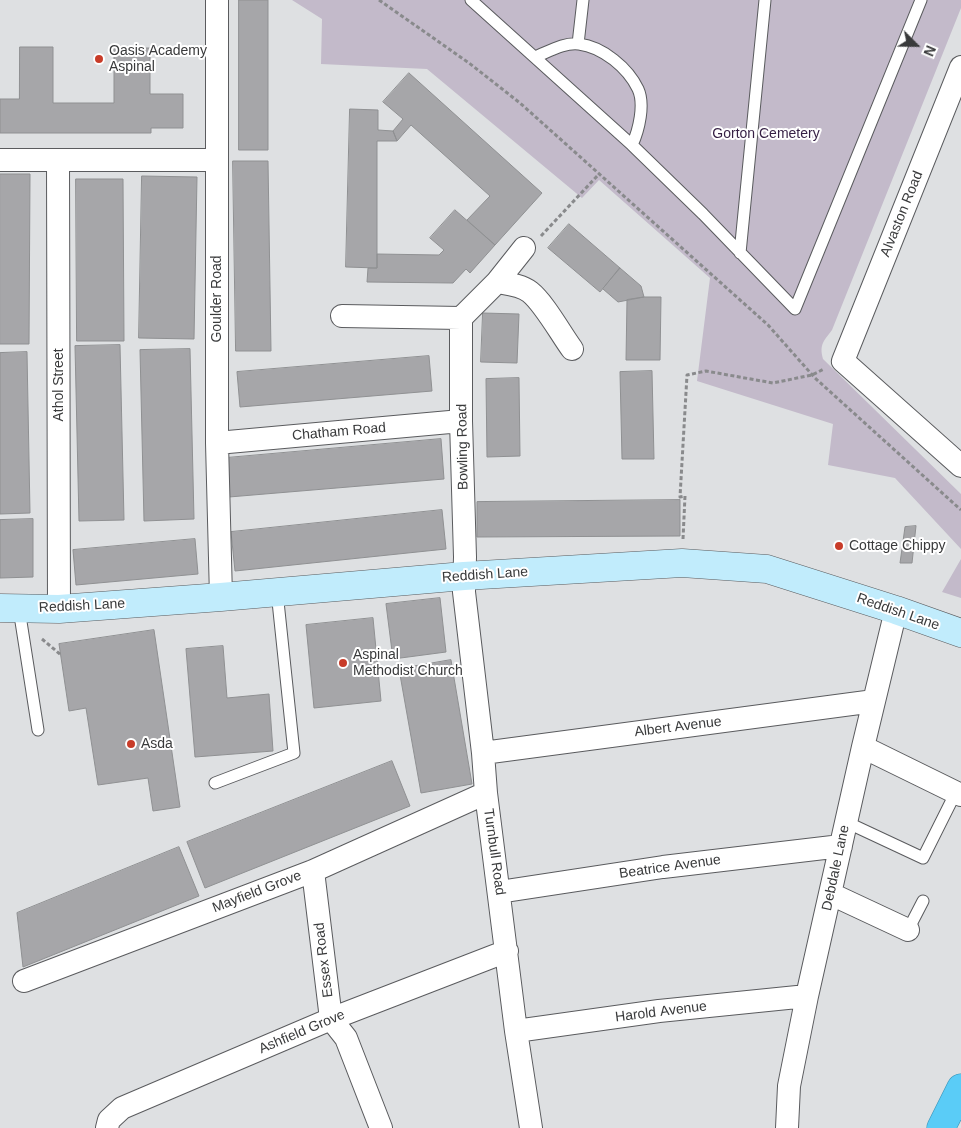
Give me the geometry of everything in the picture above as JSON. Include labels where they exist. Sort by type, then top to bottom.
[{"type":"highway","points":[[941,1128],[961,1088]]},
{"type":"main road","name":"Reddish Lane","points":[[10,608],[60,609],[464,576],[682,563],[767,569],[961,633]]},
{"type":"street","name":"Goulder Road","points":[[217,0],[217,443],[221,597]]},
{"type":"street","name":"Alvaston Road","points":[[843,360],[961,67]]},
{"type":"street","points":[[0,160],[216,160]]},
{"type":"street","name":"Athol Street","points":[[58,160],[60,609]]},
{"type":"street","points":[[342,316],[461,318],[497,282],[524,248]]},
{"type":"street","points":[[497,282],[515,285],[530,292],[547,312],[572,349]]},
{"type":"street","name":"Bowling Road","points":[[461,318],[464,576]]},
{"type":"street","points":[[843,360],[961,466]]},
{"type":"street","name":"Chatham Road","points":[[217,443],[462,421]]},
{"type":"street","name":"Turnbull Road","points":[[464,576],[464,592],[486,792],[516,1031],[531,1128]]},
{"type":"street","name":"Debdale Lane","points":[[786,1128],[789,1086],[807,996],[896,610]]},
{"type":"street","name":"Albert Avenue","points":[[483,752],[874,701]]},
{"type":"street","points":[[863,747],[959,793]]},
{"type":"street","name":"Mayfield Grove","points":[[24,981],[313,871],[486,792]]},
{"type":"street","name":"Beatrice Avenue","points":[[499,892],[663,867],[841,846]]},
{"type":"street","name":"Essex Road","points":[[313,871],[331,1019]]},
{"type":"street","points":[[831,894],[908,930]]},
{"type":"street","name":"Ashfield Grove","points":[[106,1128],[109,1120],[122,1108],[331,1019],[507,951]]},
{"type":"street","name":"Harold Avenue","points":[[516,1031],[659,1011],[807,996]]},
{"type":"street","points":[[331,1019],[346,1038],[381,1128]]},
{"type":"lane","points":[[471,0],[632,145],[795,309],[921,0]]},
{"type":"lane","points":[[578,44],[583,0]]},
{"type":"lane","points":[[740,253],[765,0]]},
{"type":"lane","points":[[535,57],[560,47],[578,44],[605,53],[622,68],[638,90],[641,110],[638,132],[632,145]]},
{"type":"lane","points":[[215,783],[294,753],[277,592]]},
{"type":"lane","points":[[10,608],[38,730]]},
{"type":"lane","points":[[846,822],[923,858],[959,793]]},
{"type":"lane","points":[[908,930],[923,901]]},
{"type":"path","points":[[379,0],[491,80],[600,173],[768,325],[812,375],[961,510]]},
{"type":"path","points":[[524,248],[538,239],[600,173]]},
{"type":"path","points":[[683,541],[685,496],[680,497],[688,375],[706,372],[773,383],[812,375],[843,360]]},
{"type":"path","points":[[42,639],[61,655]]},
{"type":"green space","name":"Gorton Cemetery","points":[[292,0],[961,0],[961,8],[832,330],[823,343],[822,350],[823,359],[961,494],[961,549],[895,478],[828,465],[833,424],[697,381],[710,278],[599,180],[582,198],[427,69],[321,64],[322,19]]},
{"type":"green space","points":[[961,559],[961,598],[942,592]]},
{"type":"building","points":[[239,0],[268,0],[268,150],[239,150]]},
{"type":"building","points":[[20,47],[53,47],[53,103],[114,103],[114,48],[150,48],[150,94],[183,94],[183,128],[151,128],[151,133],[0,133],[0,99],[19,99]]},
{"type":"building","points":[[409,73],[542,193],[495,245],[467,220],[490,196],[411,125],[397,141],[393,131],[403,119],[383,102]]},
{"type":"building","points":[[350,109],[378,110],[378,130],[393,131],[397,141],[377,141],[377,268],[346,267]]},
{"type":"building","points":[[233,161],[268,161],[271,351],[236,351]]},
{"type":"building","points":[[0,174],[30,174],[29,344],[0,344]]},
{"type":"building","points":[[142,176],[197,177],[194,339],[139,338]]},
{"type":"building","points":[[76,179],[123,179],[124,341],[77,341]]},
{"type":"building","points":[[455,210],[495,245],[470,273],[466,269],[453,283],[367,282],[368,268],[377,268],[377,254],[439,255],[444,250],[430,238]]},
{"type":"building","points":[[569,224],[620,268],[600,292],[548,248]]},
{"type":"building","points":[[620,268],[641,286],[644,297],[618,302],[603,289]]},
{"type":"building","points":[[661,297],[660,360],[626,360],[627,300]]},
{"type":"building","points":[[483,313],[519,314],[517,363],[481,362]]},
{"type":"building","points":[[120,345],[124,520],[79,521],[75,346]]},
{"type":"building","points":[[190,349],[194,519],[144,521],[140,350]]},
{"type":"building","points":[[27,352],[30,513],[0,514],[0,353]]},
{"type":"building","points":[[429,356],[432,391],[240,407],[237,372]]},
{"type":"building","points":[[652,371],[654,459],[622,459],[620,372]]},
{"type":"building","points":[[519,378],[520,456],[487,457],[486,379]]},
{"type":"building","points":[[441,439],[444,479],[229,497],[226,458]]},
{"type":"building","points":[[680,500],[680,536],[477,537],[477,502]]},
{"type":"building","points":[[442,510],[446,549],[235,571],[231,532]]},
{"type":"building","points":[[33,519],[33,577],[0,578],[0,520]]},
{"type":"building","points":[[916,526],[912,563],[900,563],[905,527]]},
{"type":"building","points":[[195,539],[198,574],[76,585],[73,550]]},
{"type":"building","points":[[440,598],[446,652],[393,659],[386,604]]},
{"type":"building","name":"Aspinal Methodist Church","points":[[373,618],[381,701],[314,708],[306,625]]},
{"type":"building","name":"Asda","points":[[154,630],[180,807],[153,811],[148,778],[98,785],[86,708],[69,711],[59,644]]},
{"type":"building","points":[[223,646],[227,698],[269,694],[273,751],[195,757],[186,649]]},
{"type":"building","points":[[451,660],[472,784],[421,793],[399,669]]},
{"type":"building","points":[[392,761],[410,806],[205,888],[187,842]]},
{"type":"building","points":[[179,847],[199,896],[23,967],[17,913]]},
{"type":"place","name":"Oasis Academy Aspinal","points":[[99,59]]},
{"type":"place","name":"Cottage Chippy","points":[[839,546]]},
{"type":"place","name":"Aspinal Methodist Church","points":[[343,663]]},
{"type":"place","name":"Asda","points":[[131,744]]}]
